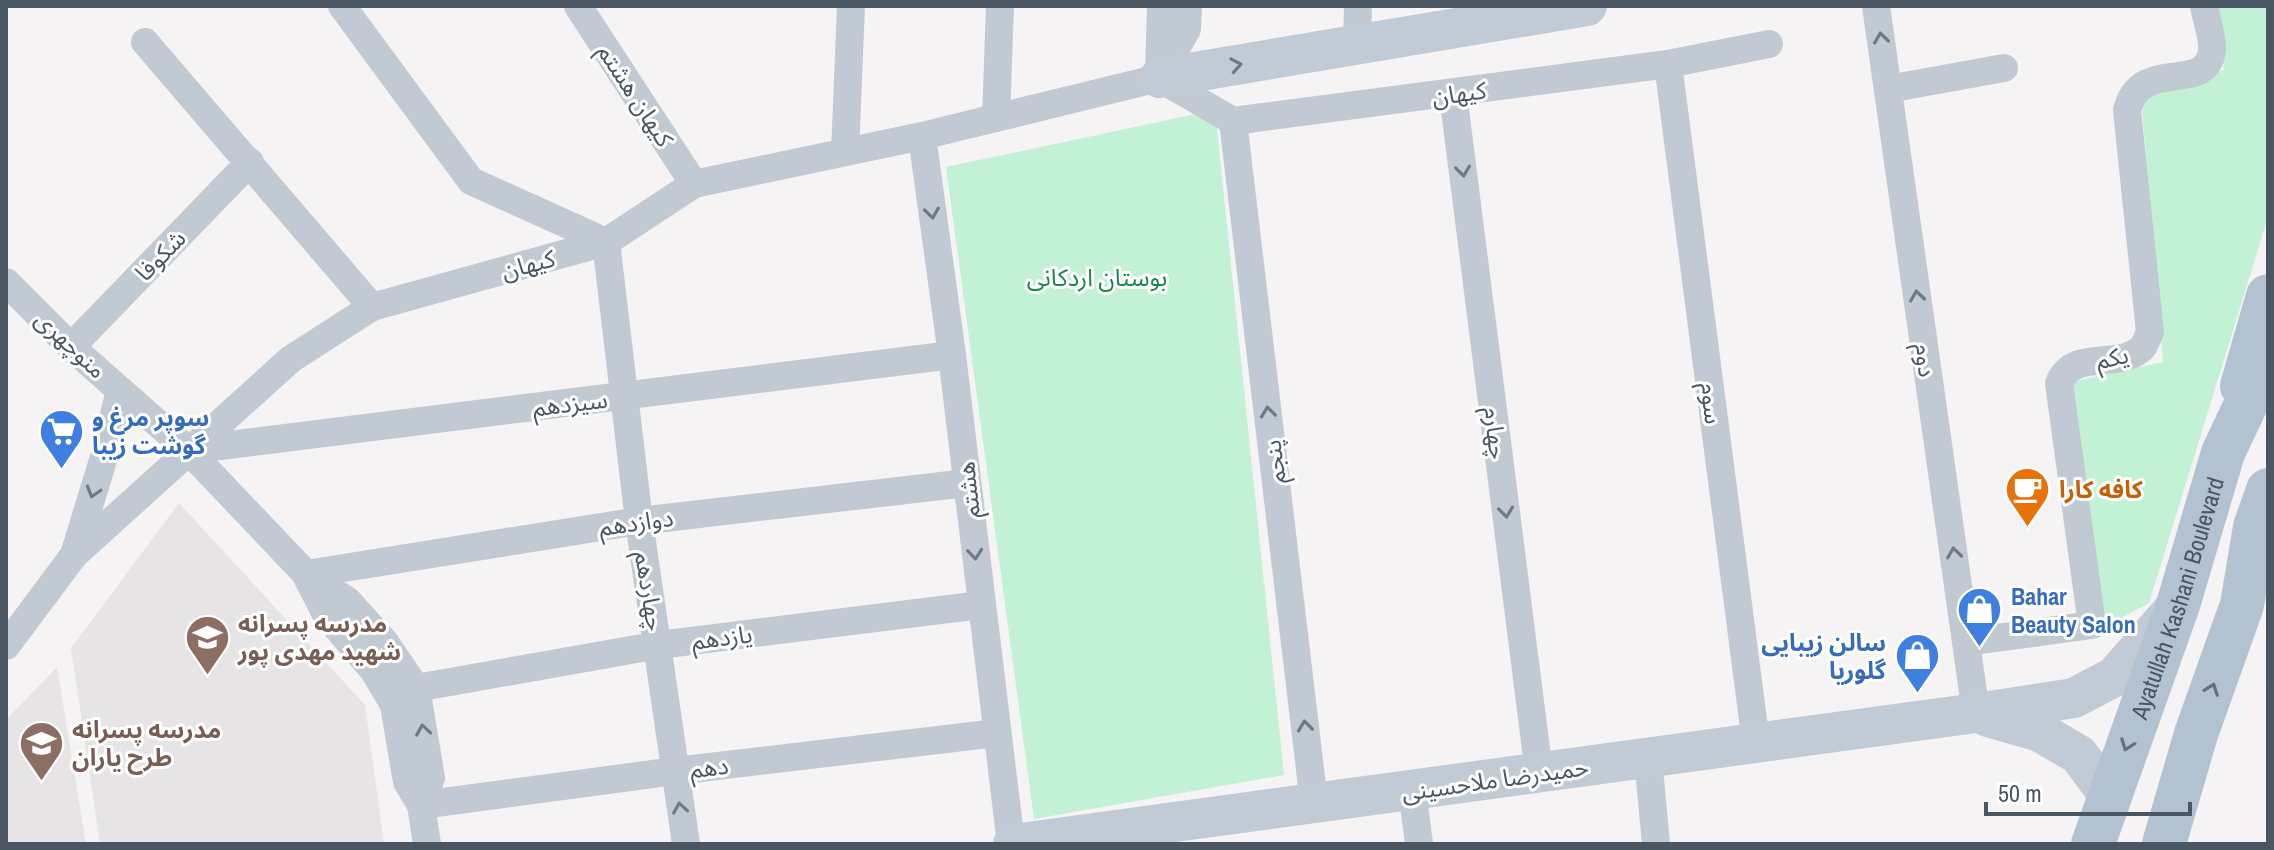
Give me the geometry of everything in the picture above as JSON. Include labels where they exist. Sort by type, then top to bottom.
[{"type":"main road","name":"کیهان","points":[[1159,78],[1357,25],[1587,6]]},
{"type":"main road","points":[[2223,453],[2268,296]]},
{"type":"main road","name":"Ayatullah Kashani Boulevard","points":[[2093,844],[2178,605],[2223,453],[2268,357]]},
{"type":"main road","points":[[2242,605],[2255,527],[2268,490]]},
{"type":"main road","points":[[2164,844],[2196,734],[2242,605],[2268,559]]},
{"type":"main road","name":"حمیدرضا ملاحسینی","points":[[1012,844],[2074,698],[2114,677],[2178,605]]},
{"type":"main road","points":[[1976,713],[2040,732],[2079,755],[2109,796]]},
{"type":"street","points":[[342,6],[471,181],[606,242]]},
{"type":"street","name":"کیهان هشتم","points":[[578,6],[694,184]]},
{"type":"street","points":[[845,152],[851,6]]},
{"type":"street","points":[[996,118],[1000,6]]},
{"type":"street","points":[[1159,78],[1161,6]]},
{"type":"street","points":[[1159,78],[1187,29],[1188,6]]},
{"type":"street","name":"دوم","points":[[1876,6],[1976,713]]},
{"type":"street","name":"یکم","points":[[1966,642],[2092,625],[2059,383],[2064,371],[2076,364],[2128,356],[2143,348],[2150,332],[2127,110],[2131,94],[2143,82],[2192,74],[2205,66],[2212,50],[2204,6]]},
{"type":"street","points":[[145,42],[372,307]]},
{"type":"street","name":"کیهان","points":[[1233,121],[1668,64],[1769,44]]},
{"type":"street","name":"سوم","points":[[1668,64],[1756,743]]},
{"type":"street","points":[[1888,89],[2004,68]]},
{"type":"street","points":[[1159,78],[1233,121]]},
{"type":"street","name":"کیهان","points":[[6,646],[74,555],[291,359],[372,307],[606,242],[694,184],[922,136],[1159,78]]},
{"type":"street","name":"چهارم","points":[[1453,94],[1539,773]]},
{"type":"street","name":"پنجم","points":[[1233,121],[1314,803]]},
{"type":"street","name":"هشتم","points":[[922,136],[1012,844]]},
{"type":"street","name":"شکوفا","points":[[71,347],[250,162]]},
{"type":"street","name":"چهاردهم","points":[[606,242],[639,521],[686,844]]},
{"type":"street","name":"منوچهری","points":[[6,282],[71,347],[188,450],[306,574],[348,601],[384,641],[416,688],[431,778],[421,805]]},
{"type":"street","name":"سیزدهم","points":[[188,450],[952,355]]},
{"type":"street","points":[[74,555],[104,457],[120,390]]},
{"type":"street","name":"دوازدهم","points":[[306,574],[639,521],[967,483]]},
{"type":"street","name":"منوچهری","points":[[306,574],[327,616],[374,671],[394,705],[407,782],[421,805],[427,844]]},
{"type":"street","name":"یازدهم","points":[[416,688],[659,645],[981,605]]},
{"type":"street","name":"دهم","points":[[421,805],[997,733]]},
{"type":"street","points":[[1648,758],[1656,844]]},
{"type":"street","points":[[1412,790],[1419,844]]},
{"type":"shaded area","name":"مدرسه پسرانه شهید مهدی پور","points":[[179,503],[365,705],[384,844],[100,844],[71,648]]},
{"type":"shaded area","name":"مدرسه پسرانه طرح یاران","points":[[57,667],[86,844],[6,844],[6,720]]},
{"type":"green space","points":[[2213,6],[2268,6],[2268,217],[2149,603],[2103,628],[2071,382],[2163,362],[2141,95],[2224,70]]},
{"type":"green space","name":"بوستان اردکانی","points":[[1215,110],[1284,775],[1034,819],[946,167]]},
{"type":"place","name":"سوپر مرغ و گوشت زیبا","points":[[61,470]]},
{"type":"place","name":"کافه کارا","points":[[2028,528]]},
{"type":"place","name":"Bahar Beauty Salon","points":[[1980,649]]},
{"type":"place","name":"مدرسه پسرانه شهید مهدی پور","points":[[207,676]]},
{"type":"place","name":"سالن زیبایی گلوريا","points":[[1917,695]]},
{"type":"place","name":"مدرسه پسرانه طرح یاران","points":[[41,782]]}]
